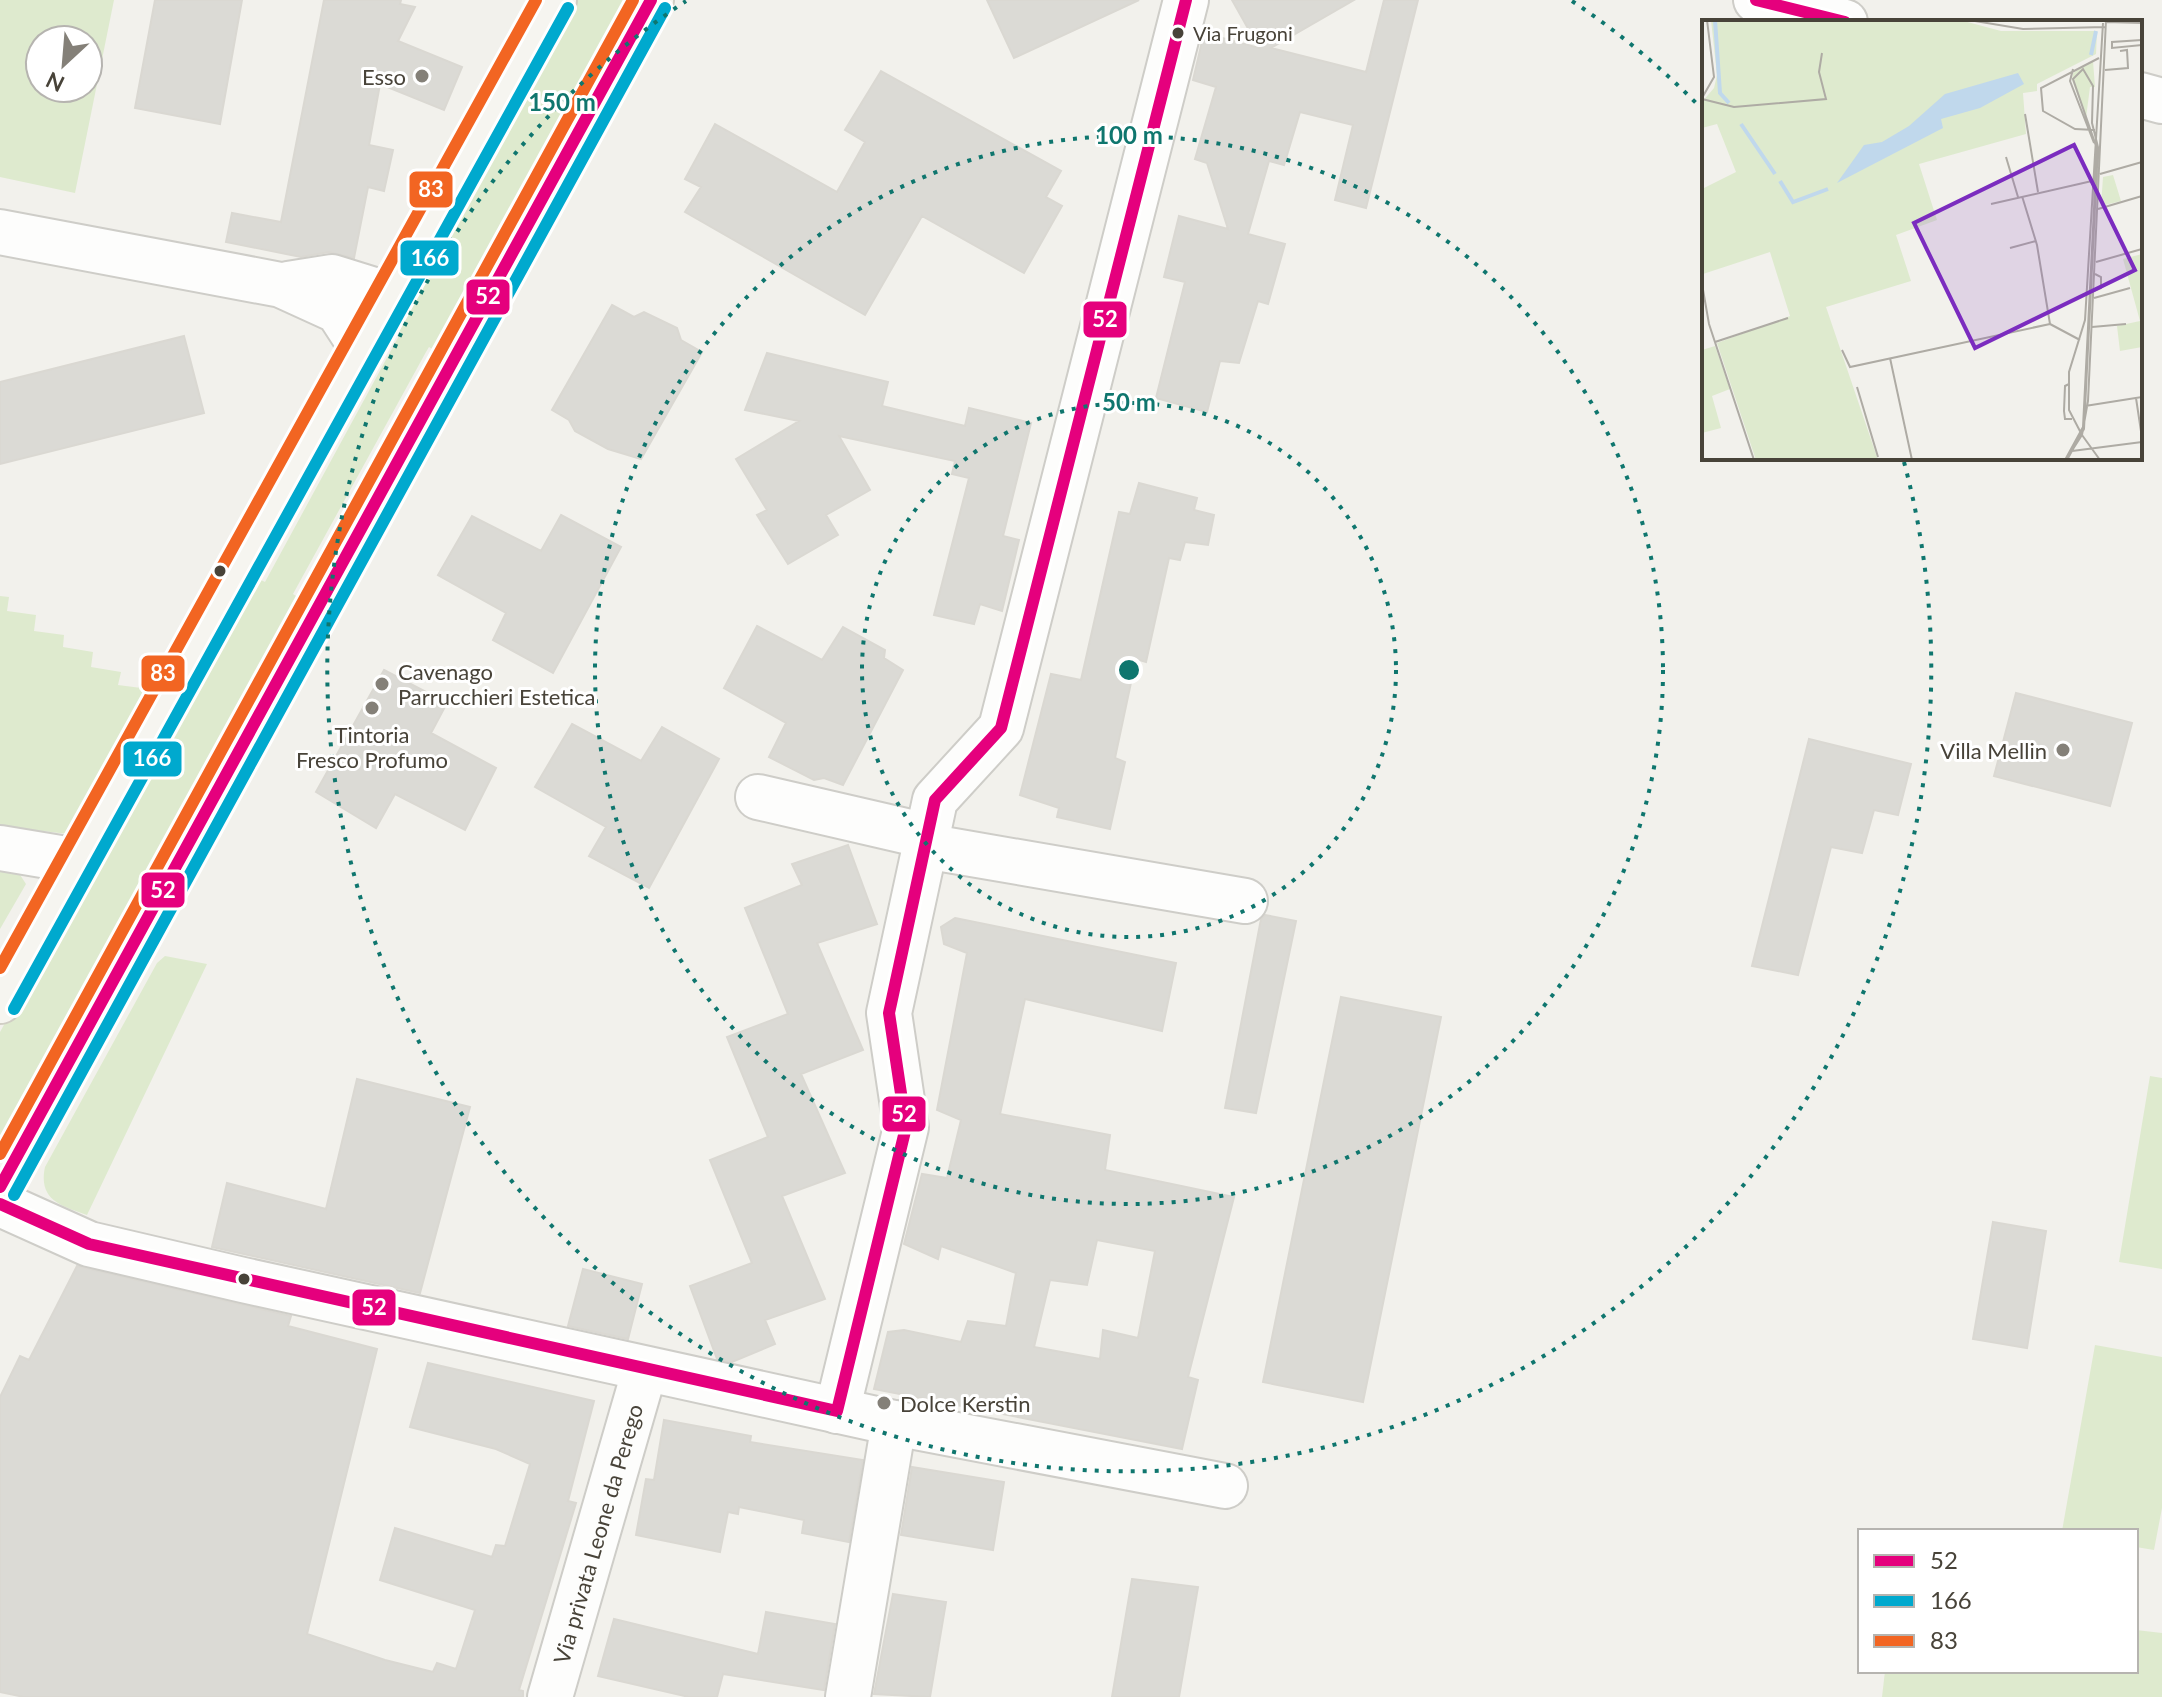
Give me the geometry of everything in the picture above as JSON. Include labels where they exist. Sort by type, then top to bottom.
[{"type":"main road","points":[[0,1001],[554,0]]},
{"type":"main road","points":[[0,1187],[651,0]]},
{"type":"street","points":[[837,1411],[906,1127],[889,1013],[935,800],[1001,728],[1186,0]]},
{"type":"street","points":[[1756,0],[1837,20]]},
{"type":"street","points":[[2142,96],[2162,101]]},
{"type":"street","points":[[0,232],[281,285],[338,311],[362,348]]},
{"type":"street","points":[[281,285],[332,277],[390,295]]},
{"type":"street","points":[[758,797],[926,841],[1245,901]]},
{"type":"street","points":[[0,848],[78,861]]},
{"type":"street","points":[[0,1204],[89,1244],[837,1411],[1225,1486]]},
{"type":"street","name":"Via privata Leone da Perego","points":[[550,1697],[645,1369]]},
{"type":"street","points":[[848,1697],[894,1423]]},
{"type":"green space","points":[[0,0],[114,0],[104,49],[104,24],[24,24],[24,104],[93,104],[75,193],[0,177]]},
{"type":"green space","points":[[571,0],[636,0],[440,354],[429,347],[426,352],[293,594],[305,602],[0,1155],[0,1032],[253,576],[265,582],[401,332],[391,325]]},
{"type":"green space","points":[[0,596],[9,597],[7,611],[36,615],[34,631],[64,635],[63,647],[93,652],[91,667],[121,672],[118,685],[149,689],[68,834],[0,826]]},
{"type":"green space","points":[[0,862],[13,864],[26,884],[0,929]]},
{"type":"green space","points":[[165,956],[207,964],[87,1215],[60,1205],[48,1194],[45,1167],[157,963]]},
{"type":"green space","points":[[2150,1076],[2162,1078],[2162,1269],[2119,1262]]},
{"type":"green space","points":[[2095,1345],[2162,1357],[2162,1508],[2154,1550],[2138,1547],[2138,1529],[2062,1529]]},
{"type":"green space","points":[[2138,1630],[2162,1633],[2162,1697],[1882,1697],[1885,1673],[2138,1673]]},
{"type":"building","points":[[155,0],[242,0],[220,124],[135,108]]},
{"type":"building","points":[[324,0],[401,0],[400,4],[415,7],[398,41],[462,67],[444,110],[380,84],[369,145],[393,150],[384,191],[368,187],[354,258],[329,252],[301,257],[226,242],[232,213],[281,222]]},
{"type":"building","points":[[987,0],[1139,0],[1014,58]]},
{"type":"building","points":[[1232,0],[1354,0],[1271,48],[1366,72],[1384,0],[1418,0],[1366,208],[1335,200],[1353,125],[1300,112],[1284,165],[1269,161],[1248,234],[1285,244],[1268,304],[1258,301],[1239,363],[1220,361],[1207,412],[1156,398],[1185,282],[1164,277],[1179,216],[1228,229],[1207,163],[1195,159],[1216,87],[1193,80],[1204,33],[1259,48]]},
{"type":"building","points":[[881,71],[1061,171],[1046,197],[1062,206],[1024,273],[922,216],[865,315],[685,212],[701,187],[685,179],[715,124],[837,192],[865,142],[845,130]]},
{"type":"building","points":[[612,305],[634,317],[644,312],[677,328],[681,340],[702,352],[641,459],[608,449],[575,431],[569,420],[552,410]]},
{"type":"building","points":[[184,336],[204,413],[0,464],[0,382]]},
{"type":"building","points":[[767,353],[888,382],[882,406],[965,426],[969,408],[1031,423],[1003,536],[1019,540],[1002,611],[980,604],[974,624],[934,615],[969,478],[952,474],[955,461],[839,436],[870,490],[826,515],[838,535],[788,564],[757,515],[767,510],[736,459],[799,421],[745,410]]},
{"type":"building","points":[[1139,483],[1197,498],[1194,510],[1214,515],[1208,545],[1185,542],[1180,560],[1169,558],[1146,662],[1136,659],[1115,758],[1125,762],[1110,829],[1057,817],[1059,808],[1020,795],[1051,674],[1081,680],[1119,512],[1130,514]]},
{"type":"building","points":[[561,515],[621,547],[553,673],[493,640],[506,613],[438,575],[472,516],[541,551]]},
{"type":"building","points":[[757,626],[822,660],[843,627],[885,650],[884,658],[903,670],[843,785],[824,778],[814,780],[769,757],[786,723],[724,688]]},
{"type":"building","points":[[384,670],[447,703],[431,733],[496,768],[465,830],[395,794],[376,828],[316,792]]},
{"type":"building","name":"Villa Mellin","points":[[2016,693],[2132,723],[2110,806],[1994,776]]},
{"type":"building","points":[[572,724],[641,761],[662,727],[719,759],[649,888],[589,856],[606,827],[535,787]]},
{"type":"building","points":[[1809,739],[1911,764],[1898,815],[1874,810],[1862,853],[1831,847],[1798,975],[1752,966]]},
{"type":"building","points":[[848,845],[877,924],[817,943],[863,1050],[801,1074],[845,1173],[782,1196],[825,1299],[765,1320],[775,1344],[732,1362],[717,1359],[690,1286],[752,1263],[710,1160],[768,1137],[727,1037],[788,1014],[745,908],[802,885],[792,864]]},
{"type":"building","points":[[1265,915],[1296,921],[1256,1113],[1225,1108],[1261,919]]},
{"type":"building","points":[[955,918],[1176,963],[1162,1031],[1025,999],[1000,1114],[1110,1135],[1105,1170],[1234,1197],[1188,1377],[1198,1380],[1182,1449],[874,1389],[888,1332],[904,1330],[961,1342],[968,1321],[1006,1326],[1016,1273],[941,1246],[938,1259],[904,1244],[922,1174],[947,1178],[961,1120],[937,1110],[967,953],[944,944],[941,927]],"holes":[[[1097,1240],[1155,1251],[1138,1338],[1103,1330],[1100,1359],[1034,1347],[1050,1280],[1087,1285]]]},
{"type":"building","points":[[1341,997],[1441,1017],[1363,1402],[1263,1382]]},
{"type":"building","points":[[357,1079],[470,1107],[420,1293],[212,1247],[227,1183],[326,1209]]},
{"type":"building","points":[[1993,1222],[2046,1231],[2027,1348],[1973,1339]]},
{"type":"building","points":[[77,1266],[291,1316],[288,1326],[377,1349],[307,1634],[385,1660],[433,1672],[437,1663],[456,1669],[475,1610],[380,1580],[395,1528],[492,1557],[496,1545],[505,1546],[530,1464],[496,1449],[410,1427],[428,1363],[594,1401],[568,1501],[576,1503],[519,1690],[523,1691],[523,1697],[24,1697],[0,1692],[0,1397],[20,1356],[29,1360]]},
{"type":"building","points":[[583,1269],[642,1284],[628,1339],[568,1326]]},
{"type":"building","points":[[664,1420],[751,1436],[750,1442],[863,1460],[849,1542],[802,1533],[804,1520],[739,1507],[738,1514],[728,1512],[720,1552],[636,1535],[646,1479],[654,1480]]},
{"type":"building","points":[[912,1467],[1004,1482],[993,1550],[901,1535]]},
{"type":"building","points":[[1132,1579],[1198,1587],[1179,1697],[1112,1697]]},
{"type":"building","points":[[893,1594],[946,1602],[930,1697],[874,1694]]},
{"type":"building","points":[[766,1612],[835,1624],[824,1690],[723,1674],[717,1697],[689,1697],[598,1676],[614,1619],[758,1654]]},
{"type":"transit line","name":"83","points":[[0,968],[536,0]]},
{"type":"transit line","name":"83","points":[[0,1154],[633,0]]},
{"type":"transit line","name":"52","points":[[0,1187],[651,0]]},
{"type":"transit line","name":"52","points":[[0,1204],[89,1244],[837,1411],[906,1127],[889,1013],[935,800],[1001,728],[1186,0]]},
{"type":"transit line","name":"52","points":[[1756,0],[1837,20]]},
{"type":"transit line","name":"166","points":[[14,1009],[568,8]]},
{"type":"transit line","name":"166","points":[[14,1195],[665,8]]},
{"type":"place","name":"Via Frugoni","points":[[1178,33]]},
{"type":"place","name":"Esso","points":[[422,76]]},
{"type":"place","name":"Cavenago Parrucchieri Estetica","points":[[382,684]]},
{"type":"place","name":"Tintoria Fresco Profumo","points":[[372,708]]},
{"type":"place","name":"Villa Mellin","points":[[2063,750]]},
{"type":"place","name":"Dolce Kerstin","points":[[884,1403]]}]
